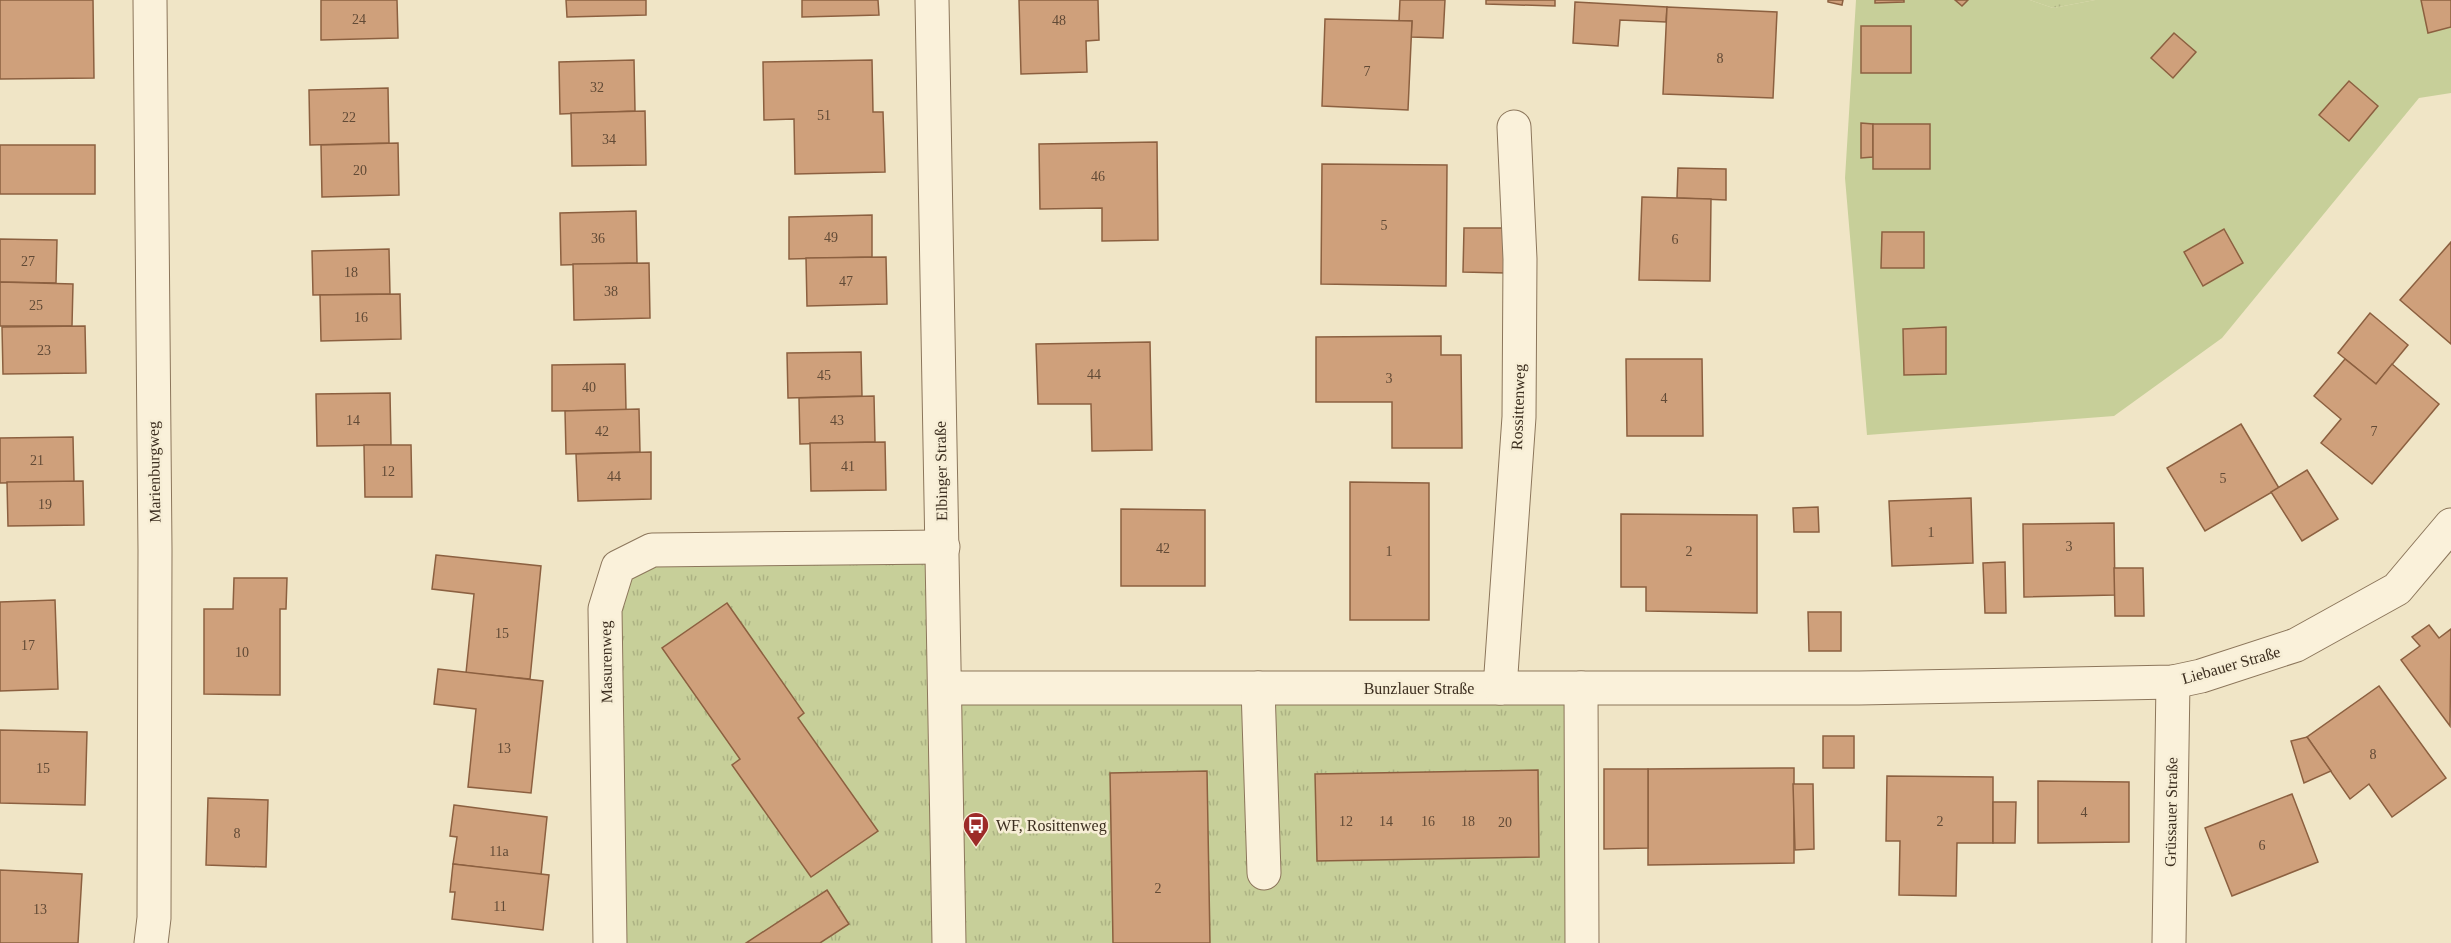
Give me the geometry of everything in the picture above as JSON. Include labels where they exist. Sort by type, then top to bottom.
[{"type":"street","name":"Marienburgweg","points":[[150,0],[155,550],[154,906],[151,943]]},
{"type":"street","name":"Elbinger Straße","points":[[932,0],[949,943]]},
{"type":"street","name":"Rossittenweg","points":[[1500,688],[1519,417],[1520,259],[1514,127]]},
{"type":"street","name":"Liebauer Straße","points":[[1859,688],[2173,682],[2201,676],[2296,645],[2397,589],[2451,525]]},
{"type":"street","name":"Masurenweg","points":[[610,943],[605,609],[618,567],[652,550],[943,547]]},
{"type":"street","name":"Grüssauer Straße","points":[[2169,943],[2173,682]]},
{"type":"street","name":"Bunzlauer Straße","points":[[945,688],[1859,688]]},
{"type":"street","points":[[1258,688],[1264,873]]},
{"type":"street","points":[[1581,688],[1582,943]]},
{"type":"green space","points":[[1856,0],[2030,0],[2053,8],[2095,0],[2451,0],[2451,93],[2419,98],[2222,338],[2114,416],[1867,435],[1845,178]]},
{"type":"green space","points":[[2030,0],[2095,0],[2053,8]]},
{"type":"green space","points":[[943,547],[945,687],[1581,688],[1582,943],[610,943],[618,567]]},
{"type":"building","points":[[0,0],[93,0],[94,78],[0,79]]},
{"type":"building","points":[[321,0],[397,0],[398,38],[321,40]]},
{"type":"building","points":[[566,0],[646,0],[646,15],[567,17]]},
{"type":"building","points":[[802,0],[878,0],[879,15],[802,17]]},
{"type":"building","points":[[1019,0],[1098,0],[1099,40],[1086,41],[1087,72],[1021,74]]},
{"type":"building","points":[[1400,0],[1445,0],[1443,38],[1411,37],[1412,21],[1399,21]]},
{"type":"building","points":[[1486,0],[1555,0],[1555,6],[1486,4]]},
{"type":"building","points":[[1828,0],[1843,0],[1842,5],[1828,2]]},
{"type":"building","points":[[1875,0],[1904,0],[1904,2],[1875,3]]},
{"type":"building","points":[[1955,0],[1968,0],[1962,6]]},
{"type":"building","points":[[2421,0],[2451,0],[2451,27],[2428,33]]},
{"type":"building","points":[[1575,2],[1667,7],[1666,22],[1620,20],[1618,46],[1573,43]]},
{"type":"building","points":[[1667,7],[1777,12],[1773,98],[1663,94]]},
{"type":"building","points":[[1325,19],[1412,21],[1408,110],[1322,106]]},
{"type":"building","points":[[1861,26],[1911,26],[1911,73],[1861,73]]},
{"type":"building","points":[[2174,33],[2196,52],[2173,78],[2151,58]]},
{"type":"building","points":[[634,60],[635,111],[560,114],[559,62]]},
{"type":"building","points":[[872,60],[873,112],[883,112],[885,172],[795,174],[794,119],[764,120],[763,62]]},
{"type":"building","points":[[2349,81],[2378,106],[2349,141],[2319,115]]},
{"type":"building","points":[[388,88],[389,143],[310,145],[309,90]]},
{"type":"building","points":[[645,111],[646,165],[572,166],[571,113]]},
{"type":"building","points":[[1861,123],[1873,124],[1873,157],[1861,158]]},
{"type":"building","points":[[1873,124],[1930,124],[1930,169],[1873,169]]},
{"type":"building","points":[[1157,142],[1158,240],[1102,241],[1102,208],[1040,209],[1039,144]]},
{"type":"building","points":[[398,143],[399,195],[322,197],[321,145]]},
{"type":"building","points":[[0,145],[95,145],[95,194],[0,194]]},
{"type":"building","points":[[1322,164],[1447,165],[1446,286],[1321,284]]},
{"type":"building","points":[[1678,168],[1726,169],[1726,200],[1677,198]]},
{"type":"building","points":[[1642,197],[1711,199],[1710,281],[1639,280]]},
{"type":"building","points":[[636,211],[637,263],[561,265],[560,213]]},
{"type":"building","points":[[872,215],[872,257],[789,259],[789,217]]},
{"type":"building","points":[[1464,228],[1507,228],[1506,273],[1463,272]]},
{"type":"building","points":[[2224,229],[2243,263],[2203,286],[2184,252]]},
{"type":"building","points":[[1882,232],[1924,232],[1924,268],[1881,268]]},
{"type":"building","points":[[0,239],[57,240],[56,283],[0,282]]},
{"type":"building","points":[[2451,242],[2451,344],[2400,300]]},
{"type":"building","points":[[389,249],[390,294],[313,295],[312,251]]},
{"type":"building","points":[[886,257],[887,304],[807,306],[806,258]]},
{"type":"building","points":[[649,263],[650,318],[574,320],[573,264]]},
{"type":"building","points":[[0,282],[73,284],[72,326],[0,326]]},
{"type":"building","points":[[400,294],[401,339],[321,341],[320,295]]},
{"type":"building","points":[[2370,313],[2408,345],[2376,384],[2338,353]]},
{"type":"building","points":[[85,326],[86,373],[3,374],[2,327]]},
{"type":"building","points":[[1946,327],[1946,374],[1904,375],[1903,329]]},
{"type":"building","points":[[1441,336],[1441,355],[1461,355],[1462,448],[1392,448],[1392,402],[1316,402],[1316,337]]},
{"type":"building","points":[[1150,342],[1152,450],[1092,451],[1091,404],[1038,404],[1036,344]]},
{"type":"building","points":[[861,352],[862,396],[788,398],[787,353]]},
{"type":"building","points":[[1626,359],[1702,359],[1703,436],[1627,436]]},
{"type":"building","points":[[2345,359],[2376,384],[2392,364],[2439,404],[2372,484],[2321,443],[2341,419],[2314,396]]},
{"type":"building","points":[[625,364],[626,410],[552,411],[552,365]]},
{"type":"building","points":[[390,393],[391,445],[317,446],[316,394]]},
{"type":"building","points":[[874,396],[875,442],[800,444],[799,398]]},
{"type":"building","points":[[639,409],[640,452],[566,454],[565,411]]},
{"type":"building","points":[[2241,424],[2279,488],[2205,531],[2167,468]]},
{"type":"building","points":[[73,437],[74,482],[0,483],[0,438]]},
{"type":"building","points":[[885,442],[886,490],[811,491],[810,443]]},
{"type":"building","points":[[364,445],[411,445],[412,497],[365,497]]},
{"type":"building","points":[[651,452],[651,499],[578,501],[576,454]]},
{"type":"building","points":[[2307,470],[2338,519],[2302,541],[2271,492]]},
{"type":"building","points":[[83,481],[84,525],[8,526],[7,482]]},
{"type":"building","points":[[1350,482],[1429,483],[1429,620],[1350,620]]},
{"type":"building","points":[[1971,498],[1973,563],[1892,566],[1889,501]]},
{"type":"building","points":[[1818,507],[1819,532],[1794,532],[1793,508]]},
{"type":"building","points":[[1121,509],[1205,510],[1205,586],[1121,586]]},
{"type":"building","points":[[1621,514],[1757,515],[1757,613],[1646,611],[1646,587],[1621,587]]},
{"type":"building","points":[[2114,523],[2115,595],[2024,597],[2023,524]]},
{"type":"building","points":[[436,555],[541,566],[530,679],[466,673],[474,594],[432,589]]},
{"type":"building","points":[[2005,562],[2006,613],[1985,613],[1983,563]]},
{"type":"building","points":[[2114,568],[2143,568],[2144,616],[2115,616]]},
{"type":"building","points":[[234,578],[287,578],[286,609],[280,609],[280,695],[204,694],[204,609],[233,609]]},
{"type":"building","points":[[55,600],[58,689],[0,691],[0,602]]},
{"type":"building","points":[[727,603],[804,713],[798,718],[878,831],[811,877],[732,765],[740,759],[662,648]]},
{"type":"building","points":[[1808,612],[1841,612],[1841,651],[1809,651]]},
{"type":"building","points":[[2429,625],[2439,638],[2451,629],[2450,726],[2401,660],[2420,646],[2412,637]]},
{"type":"building","points":[[438,669],[543,681],[531,793],[468,787],[476,709],[434,704]]},
{"type":"building","points":[[2379,686],[2446,778],[2392,817],[2369,784],[2350,799],[2307,737]]},
{"type":"building","points":[[0,730],[87,732],[85,805],[0,803]]},
{"type":"building","points":[[1823,736],[1854,736],[1854,768],[1823,768]]},
{"type":"building","points":[[2307,737],[2331,771],[2304,783],[2291,741]]},
{"type":"building","points":[[1794,768],[1794,863],[1648,865],[1648,769]]},
{"type":"building","points":[[1604,769],[1648,769],[1648,848],[1604,849]]},
{"type":"building","points":[[1538,770],[1539,857],[1317,861],[1315,774]]},
{"type":"building","points":[[1207,771],[1210,943],[1113,943],[1110,773]]},
{"type":"building","points":[[1887,776],[1993,777],[1993,843],[1957,843],[1956,896],[1899,895],[1900,841],[1886,841]]},
{"type":"building","points":[[2038,781],[2129,782],[2129,842],[2038,843]]},
{"type":"building","points":[[1793,784],[1813,784],[1814,849],[1795,850]]},
{"type":"building","points":[[2292,794],[2318,862],[2232,896],[2205,828]]},
{"type":"building","points":[[208,798],[268,800],[266,867],[206,865]]},
{"type":"building","points":[[1993,802],[2016,802],[2015,843],[1993,843]]},
{"type":"building","points":[[454,805],[547,817],[541,875],[453,864],[457,837],[450,836]]},
{"type":"building","points":[[453,864],[549,875],[543,930],[452,919],[455,892],[450,892]]},
{"type":"building","points":[[0,870],[82,874],[78,943],[0,943]]},
{"type":"building","points":[[827,890],[849,924],[820,943],[746,943]]},
{"type":"place","name":"WF, Rosittenweg","points":[[976,848]]}]
